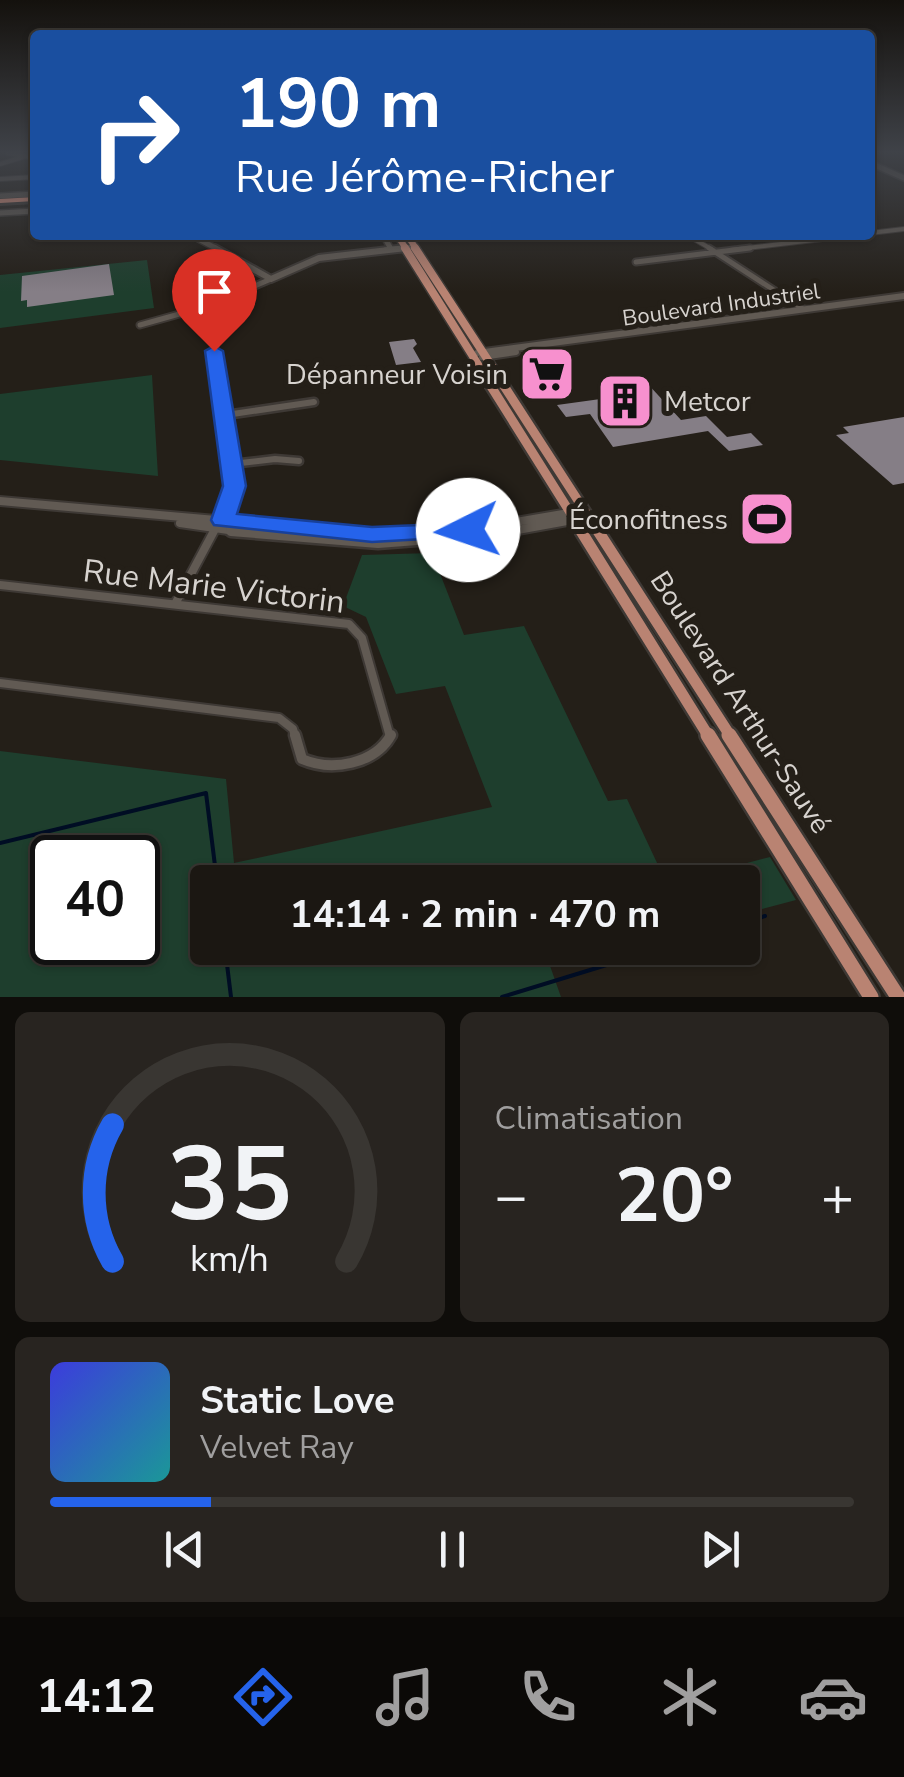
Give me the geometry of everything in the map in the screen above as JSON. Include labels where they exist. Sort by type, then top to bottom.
[{"type":"highway","points":[[0,204],[30,202]]},
{"type":"main road","name":"Boulevard Arthur-Sauvé","points":[[400,240],[568,516],[872,997]]},
{"type":"main road","name":"Boulevard Arthur-Sauvé","points":[[411,240],[898,997]]},
{"type":"street","points":[[875,232],[904,229]]},
{"type":"street","points":[[200,240],[271,278]]},
{"type":"street","points":[[386,240],[391,249]]},
{"type":"street","points":[[694,240],[761,279],[804,310]]},
{"type":"street","points":[[636,262],[810,240]]},
{"type":"street","points":[[140,326],[199,309],[319,258],[415,246]]},
{"type":"street","name":"Boulevard Industriel","points":[[470,356],[904,296]]},
{"type":"street","points":[[175,604],[234,492],[226,415],[214,355],[216,328],[199,309]]},
{"type":"street","points":[[226,415],[314,402]]},
{"type":"street","points":[[232,464],[275,459],[299,461]]},
{"type":"street","points":[[0,503],[379,543],[440,542],[496,534],[568,516]]},
{"type":"street","points":[[220,524],[394,535],[468,530],[586,513]]},
{"type":"street","name":"Rue Marie Victorin","points":[[0,585],[340,622],[356,628],[390,727],[387,746],[370,756],[316,766],[302,759],[293,729],[280,718],[0,683]]},
{"type":"green space","points":[[147,260],[154,308],[0,328],[0,275]]},
{"type":"green space","points":[[152,375],[158,476],[0,460],[0,394]]},
{"type":"green space","points":[[432,553],[464,635],[524,626],[608,801],[627,799],[658,865],[190,865],[190,965],[550,965],[561,997],[0,997],[0,751],[226,779],[234,863],[492,807],[445,686],[396,694],[366,617],[343,606],[362,555]]},
{"type":"green space","points":[[770,857],[796,900],[760,910],[760,865],[740,865]]},
{"type":"building","points":[[109,264],[114,295],[27,307],[27,300],[21,301],[22,276]]},
{"type":"building","points":[[414,339],[417,344],[413,348],[421,362],[396,365],[389,342]]},
{"type":"building","points":[[646,382],[681,420],[706,416],[727,437],[751,433],[763,445],[729,451],[708,431],[613,447],[590,414],[566,417],[557,405],[615,397],[607,388]]},
{"type":"building","points":[[904,417],[904,483],[893,485],[836,435],[849,433],[843,427]]},
{"type":"waterway","points":[[0,843],[206,793],[215,865]]},
{"type":"waterway","points":[[760,918],[765,916]]},
{"type":"waterway","points":[[227,965],[231,997]]},
{"type":"waterway","points":[[502,997],[606,965]]},
{"type":"place","name":"Dépanneur Voisin","points":[[547,374]]},
{"type":"place","name":"Metcor","points":[[625,401]]},
{"type":"place","name":"Éconofitness","points":[[767,519]]},
{"type":"route","points":[[214,351],[224,398],[234,486],[223,520],[372,534],[468,530]]}]
